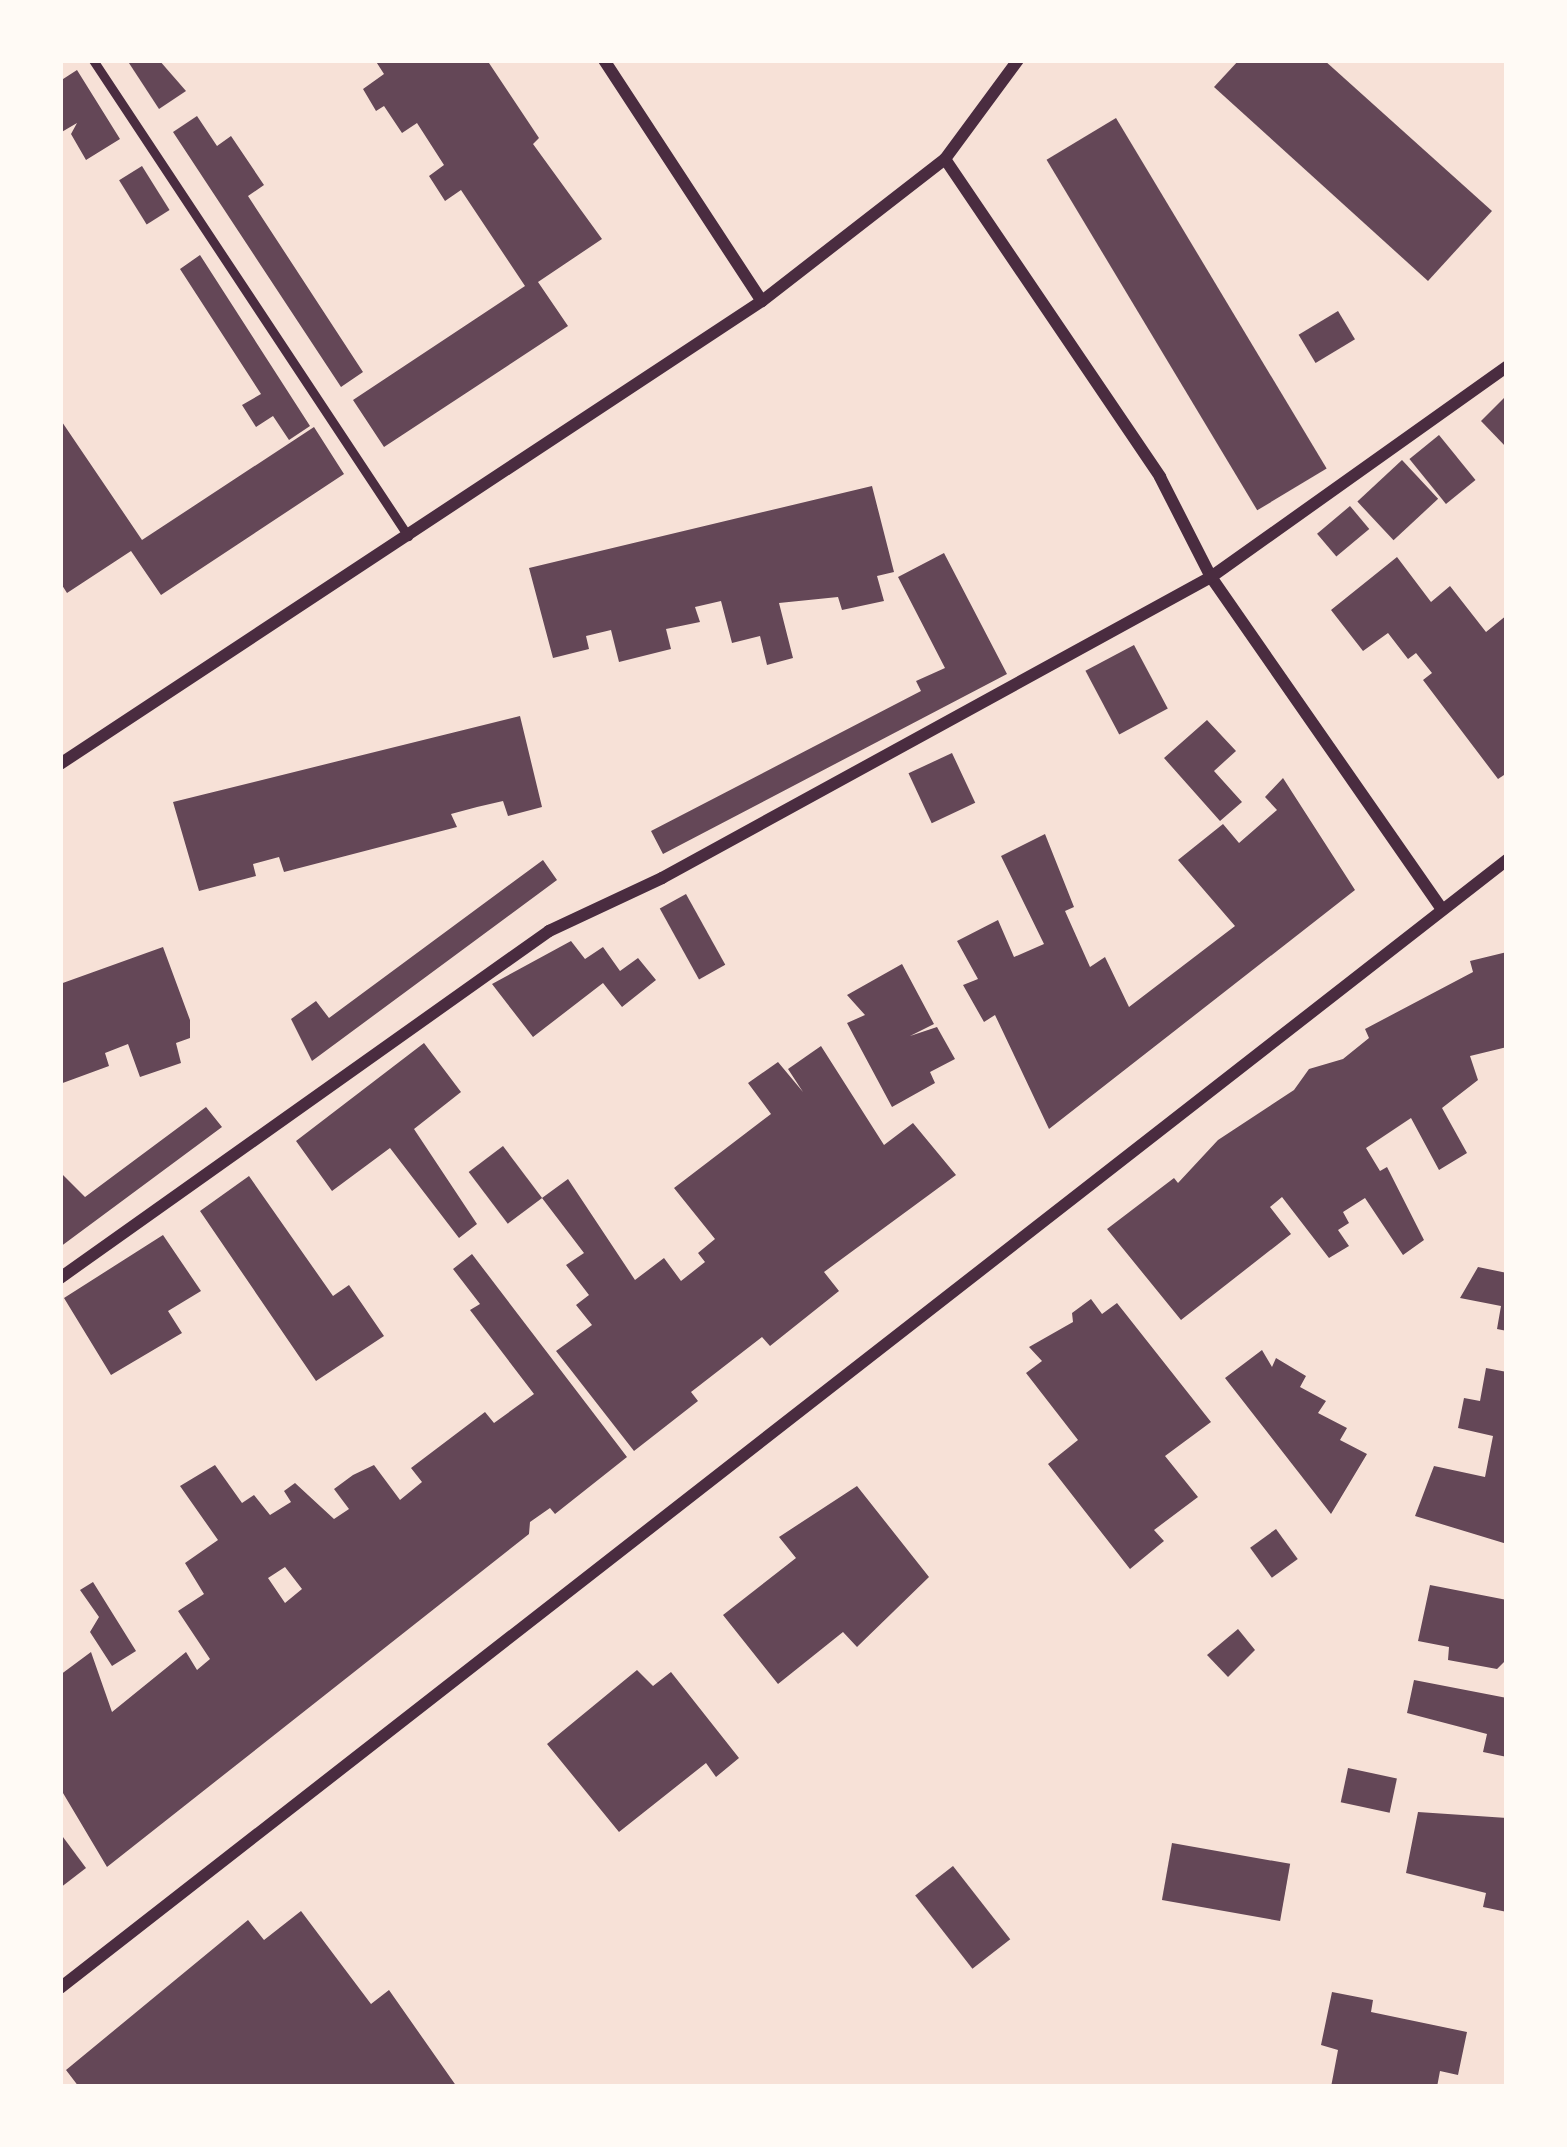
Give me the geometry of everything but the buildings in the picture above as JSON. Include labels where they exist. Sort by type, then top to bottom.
[{"type":"street","points":[[604,60],[762,302]]},
{"type":"street","points":[[60,764],[762,302],[946,159],[1018,60]]},
{"type":"street","points":[[946,159],[1160,477],[1211,577],[1440,906]]},
{"type":"street","points":[[60,1278],[549,931],[662,878],[1211,577],[1507,367]]},
{"type":"street","points":[[60,1988],[1440,906],[1507,860]]},
{"type":"lane","points":[[93,60],[408,536]]}]
